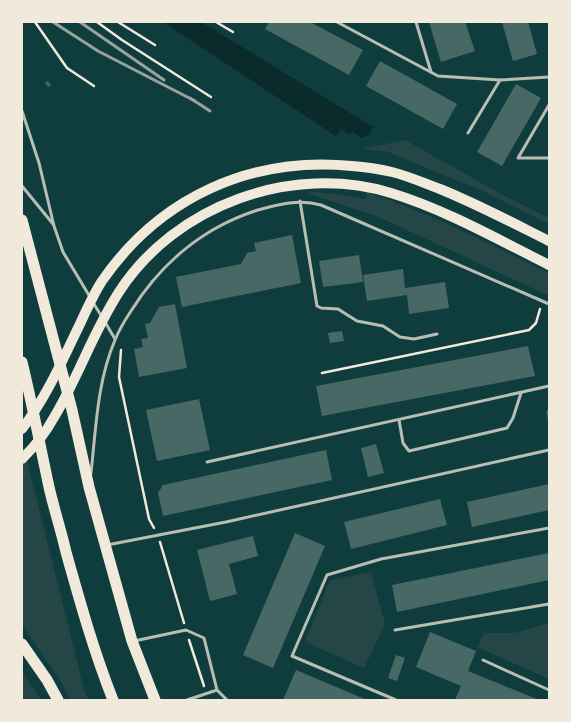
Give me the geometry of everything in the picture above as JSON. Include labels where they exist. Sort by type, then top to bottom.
[{"type":"highway","points":[[22,220],[72,410],[89,487],[132,641],[154,700]]},
{"type":"highway","points":[[22,362],[31,420],[85,622],[113,700]]},
{"type":"highway","points":[[22,644],[47,680],[58,700]]},
{"type":"main road","points":[[22,429],[47,392],[93,296],[118,261],[140,237],[168,212],[202,191],[241,177],[283,166],[303,164],[365,167],[392,172],[420,181],[474,203],[549,241]]},
{"type":"main road","points":[[22,459],[38,441],[54,418],[119,291],[142,263],[181,227],[213,209],[249,195],[268,190],[306,185],[345,184],[366,187],[415,201],[549,265]]},
{"type":"lane","points":[[337,22],[438,76],[500,80],[549,77]]},
{"type":"lane","points":[[348,22],[349,28]]},
{"type":"lane","points":[[416,22],[432,72]]},
{"type":"lane","points":[[468,133],[500,80]]},
{"type":"lane","points":[[549,105],[518,158],[549,158]]},
{"type":"lane","points":[[22,110],[39,163],[54,226],[63,252],[115,339]]},
{"type":"lane","points":[[22,186],[54,226]]},
{"type":"lane","points":[[300,201],[317,306],[320,308],[338,309],[356,321],[383,326],[400,337],[414,339],[436,334]]},
{"type":"lane","points":[[89,487],[105,368],[115,339],[123,323],[149,285],[166,265],[207,232],[246,214],[276,205],[300,201],[311,202],[330,208],[549,304]]},
{"type":"lane","points":[[207,462],[549,386]]},
{"type":"lane","points":[[399,420],[403,443],[409,451],[507,428],[513,418],[521,393]]},
{"type":"lane","points":[[106,545],[226,522],[549,450]]},
{"type":"lane","points":[[396,700],[292,656],[327,575],[381,559],[549,528]]},
{"type":"lane","points":[[395,630],[549,604]]},
{"type":"lane","points":[[132,641],[186,630],[204,638],[217,690],[227,700]]},
{"type":"lane","points":[[484,660],[549,690]]},
{"type":"lane","points":[[188,700],[217,690]]},
{"type":"path","points":[[35,22],[67,68],[94,86]]},
{"type":"path","points":[[97,22],[122,40],[211,97]]},
{"type":"path","points":[[118,22],[156,45]]},
{"type":"path","points":[[216,22],[233,32]]},
{"type":"path","points":[[322,374],[529,330],[536,323],[543,301]]},
{"type":"path","points":[[122,346],[119,377],[149,519],[158,535],[186,630],[207,694]]},
{"type":"shaded area","points":[[163,22],[201,22],[373,127],[369,135],[362,138],[352,131],[350,135],[341,129],[336,136]]},
{"type":"shaded area","points":[[405,140],[501,194],[549,218],[549,224],[487,193],[386,151],[361,149]]},
{"type":"shaded area","points":[[316,192],[366,199],[366,192],[436,219],[549,273],[549,296],[379,217],[306,193]]},
{"type":"shaded area","points":[[22,441],[84,690],[89,700],[71,700],[58,677],[22,625]]},
{"type":"shaded area","points":[[371,572],[385,624],[364,668],[305,642],[330,580]]},
{"type":"shaded area","points":[[549,623],[549,679],[477,647],[484,633],[514,633]]},
{"type":"shaded area","points":[[22,672],[41,700],[22,700]]},
{"type":"building","points":[[269,22],[310,22],[363,50],[349,75],[265,29]]},
{"type":"building","points":[[429,22],[465,22],[475,51],[441,62]]},
{"type":"building","points":[[502,22],[528,22],[537,54],[513,61]]},
{"type":"building","points":[[380,61],[457,104],[443,129],[366,86]]},
{"type":"building","points":[[48,81],[51,85],[48,87],[45,83]]},
{"type":"building","points":[[516,84],[541,98],[502,166],[477,152]]},
{"type":"building","points":[[292,235],[301,283],[182,307],[176,277],[241,264],[247,253],[256,251],[254,243]]},
{"type":"building","points":[[359,255],[363,282],[323,287],[319,261]]},
{"type":"building","points":[[403,269],[405,288],[445,282],[449,308],[409,314],[407,295],[367,301],[363,275]]},
{"type":"building","points":[[175,304],[187,368],[139,377],[134,349],[143,347],[141,339],[148,338],[145,324],[150,323],[159,307]]},
{"type":"building","points":[[342,331],[344,341],[330,343],[328,333]]},
{"type":"building","points":[[528,346],[535,376],[322,416],[316,386]]},
{"type":"building","points":[[199,399],[210,450],[157,461],[146,410]]},
{"type":"building","points":[[549,410],[549,421],[548,421],[546,411]]},
{"type":"building","points":[[376,444],[384,473],[368,477],[361,448]]},
{"type":"building","points":[[326,450],[332,480],[163,516],[158,493],[163,485]]},
{"type":"building","points":[[549,484],[549,510],[472,527],[467,502]]},
{"type":"building","points":[[440,499],[447,525],[351,549],[344,522]]},
{"type":"building","points":[[295,533],[325,546],[273,668],[243,655]]},
{"type":"building","points":[[253,536],[258,556],[229,564],[237,594],[210,601],[197,550]]},
{"type":"building","points":[[549,553],[549,580],[397,612],[392,585]]},
{"type":"building","points":[[430,632],[476,651],[468,671],[539,700],[455,700],[461,686],[416,667]]},
{"type":"building","points":[[396,655],[405,658],[397,681],[388,678]]},
{"type":"building","points":[[296,670],[367,700],[283,700]]},
{"type":"railway","points":[[53,22],[98,51],[195,101]]},
{"type":"railway","points":[[80,22],[164,80]]},
{"type":"railway","points":[[190,98],[210,111]]}]
